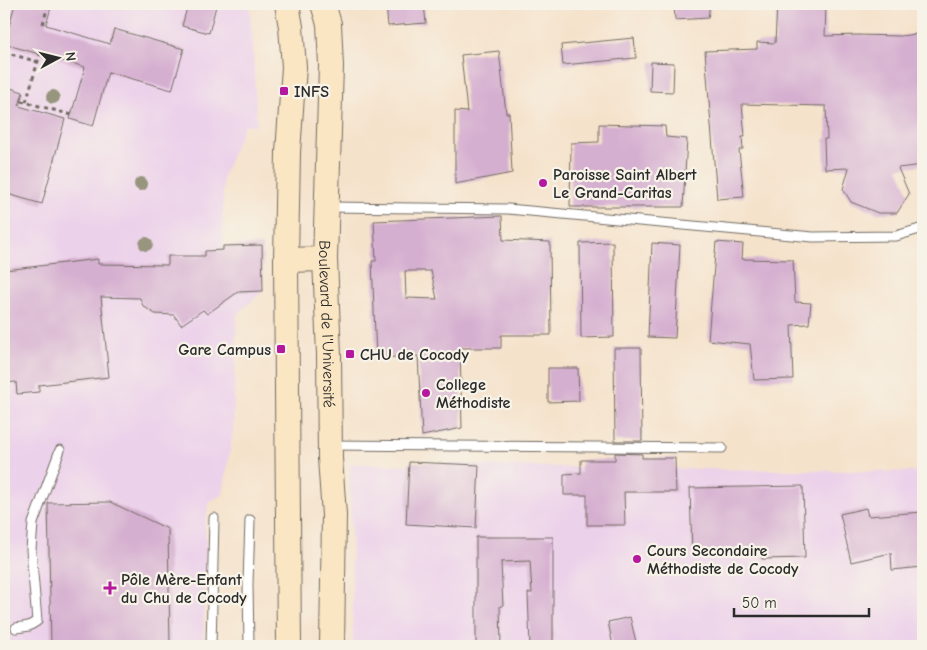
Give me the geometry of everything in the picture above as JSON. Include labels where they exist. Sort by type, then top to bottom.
[{"type":"street","points":[[287,4],[294,67],[288,152],[286,260],[289,646]]},
{"type":"street","name":"Boulevard de l'Université","points":[[323,4],[329,24],[331,66],[325,259],[330,445],[334,515],[332,646]]},
{"type":"street","points":[[286,260],[325,259]]},
{"type":"lane","points":[[326,207],[508,209],[813,237],[896,236],[923,228]]},
{"type":"lane","points":[[330,445],[722,448]]},
{"type":"lane","points":[[16,628],[29,626],[36,621],[31,550],[33,523],[60,450]]},
{"type":"lane","points":[[211,646],[214,518]]},
{"type":"lane","points":[[249,646],[250,520]]},
{"type":"path","points":[[43,24],[48,5]]},
{"type":"path","points":[[4,52],[38,62]]},
{"type":"path","points":[[26,102],[40,54]]},
{"type":"path","points":[[21,101],[72,115]]},
{"type":"shaded area","points":[[4,4],[249,4],[257,125],[244,125],[223,177],[223,246],[262,245],[263,291],[237,314],[233,431],[223,494],[209,502],[205,524],[203,646],[4,646]]},
{"type":"shaded area","name":"Cours Secondaire Méthodiste de Cocody","points":[[350,464],[923,472],[923,646],[353,646]]},
{"type":"building","points":[[15,4],[52,4],[46,25],[110,44],[114,29],[184,49],[172,90],[108,72],[93,126],[70,119],[85,67],[4,44]]},
{"type":"building","points":[[188,4],[216,6],[209,33],[182,26]]},
{"type":"building","points":[[386,4],[424,4],[426,23],[388,26]]},
{"type":"building","points":[[674,4],[710,4],[708,18],[675,20]]},
{"type":"building","points":[[777,4],[826,4],[825,36],[900,36],[923,33],[923,165],[898,168],[909,194],[897,213],[878,213],[851,202],[843,189],[849,168],[825,169],[824,139],[827,139],[826,106],[742,104],[745,137],[742,137],[743,149],[739,150],[744,197],[717,199],[705,51],[757,49],[757,42],[775,43]]},
{"type":"building","points":[[634,38],[636,58],[563,65],[561,45]]},
{"type":"building","points":[[499,51],[506,113],[509,113],[512,173],[455,184],[455,111],[467,112],[461,55]]},
{"type":"building","points":[[651,62],[674,63],[673,92],[650,91]]},
{"type":"building","points":[[4,86],[23,92],[19,106],[65,119],[42,204],[4,193]]},
{"type":"building","points":[[599,124],[665,126],[666,137],[687,139],[683,207],[570,207],[571,143],[599,142]]},
{"type":"building","points":[[502,216],[503,240],[550,242],[551,335],[501,335],[501,348],[460,348],[462,428],[422,436],[418,356],[376,358],[372,261],[376,261],[374,221]],"holes":[[[405,271],[431,271],[437,299],[406,298]]]},
{"type":"building","points":[[613,242],[614,337],[581,338],[580,243]]},
{"type":"building","points":[[716,242],[743,244],[742,259],[793,260],[795,302],[811,303],[809,324],[791,325],[793,379],[754,380],[750,344],[708,340]]},
{"type":"building","points":[[652,243],[680,245],[675,338],[648,337]]},
{"type":"building","points":[[262,245],[263,291],[238,292],[207,314],[203,310],[181,325],[174,315],[155,314],[143,306],[140,298],[101,297],[109,377],[39,385],[39,392],[17,394],[16,382],[4,383],[5,270],[98,259],[98,264],[168,265],[168,256],[205,256],[205,251],[223,250],[223,246]]},
{"type":"building","points":[[614,348],[641,348],[642,441],[615,441]]},
{"type":"building","points":[[548,368],[578,368],[579,401],[548,402]]},
{"type":"building","points":[[615,453],[642,454],[642,458],[675,458],[676,492],[624,492],[625,525],[587,525],[587,495],[564,495],[564,474],[581,473],[581,460],[615,460]]},
{"type":"building","points":[[409,462],[479,465],[476,528],[406,524]]},
{"type":"building","points":[[803,486],[805,558],[762,559],[762,551],[692,553],[690,488]]},
{"type":"building","name":"Pôle Mère-Enfant du Chu de Cocody","points":[[110,502],[168,529],[170,646],[51,646],[48,503]]},
{"type":"building","points":[[866,508],[868,516],[923,512],[923,567],[892,570],[891,553],[851,562],[840,514]]},
{"type":"building","points":[[476,537],[553,537],[553,646],[530,646],[528,593],[532,593],[530,561],[501,562],[503,606],[500,606],[501,646],[476,646]]},
{"type":"building","points":[[630,617],[637,646],[613,646],[608,622]]},
{"type":"place","name":"INFS","points":[[284,91]]},
{"type":"place","name":"Paroisse Saint Albert Le Grand-Caritas","points":[[543,183]]},
{"type":"place","name":"Gare Campus","points":[[281,349]]},
{"type":"place","name":"CHU de Cocody","points":[[350,354]]},
{"type":"place","name":"College Méthodiste","points":[[426,393]]},
{"type":"place","name":"Cours Secondaire Méthodiste de Cocody","points":[[637,559]]},
{"type":"place","name":"Pôle Mère-Enfant du Chu de Cocody","points":[[110,588]]}]
